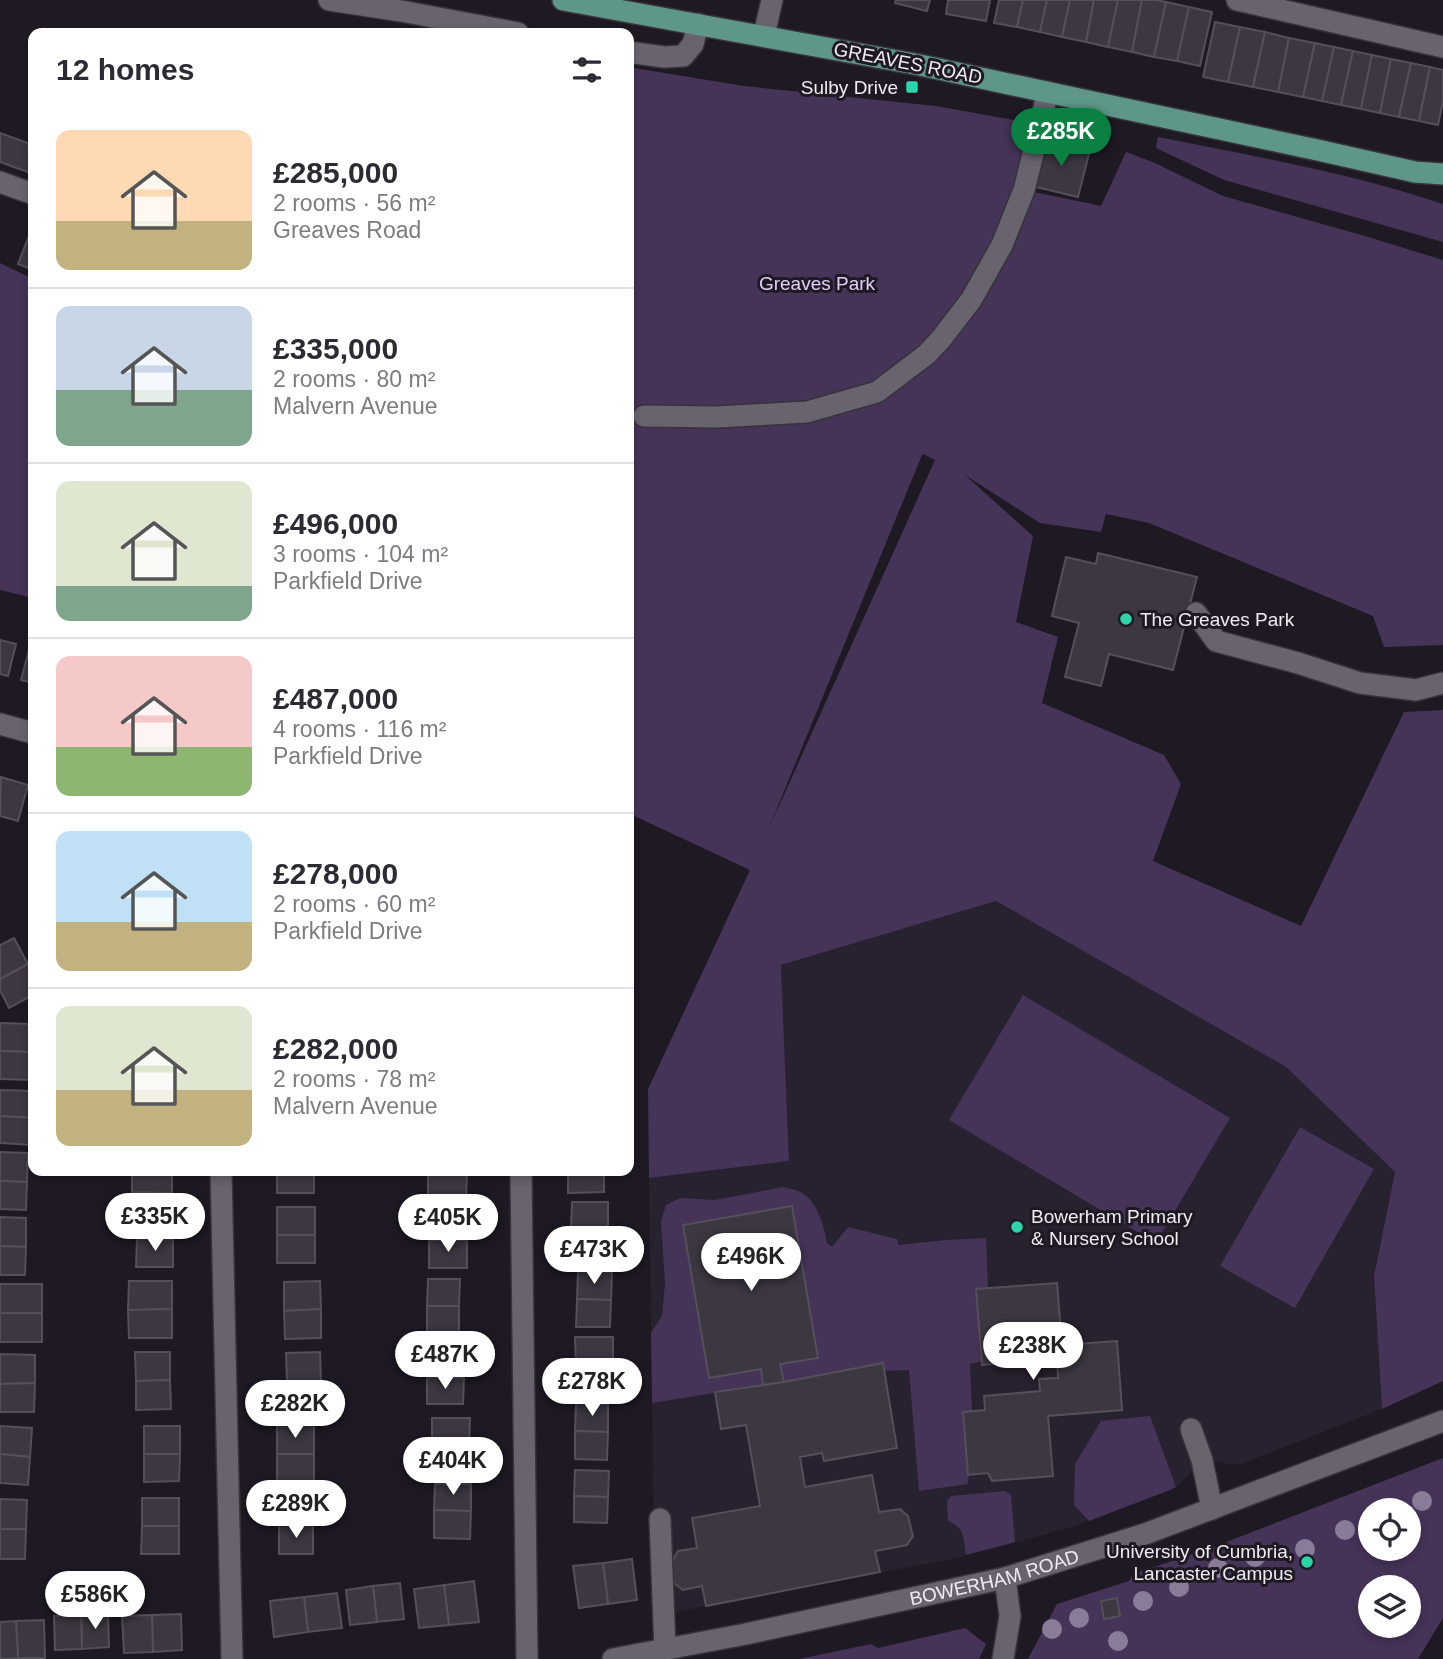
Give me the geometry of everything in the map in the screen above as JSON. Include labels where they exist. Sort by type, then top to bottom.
[{"type":"main road","name":"GREAVES ROAD","points":[[563,0],[920,65],[1415,172],[1443,174]]},
{"type":"main road","name":"GREAVES ROAD","points":[[1415,172],[1443,187]]},
{"type":"street","points":[[329,0],[491,28]]},
{"type":"street","points":[[764,35],[772,0]]},
{"type":"street","points":[[1237,0],[1443,47]]},
{"type":"street","points":[[634,53],[664,57],[682,56],[693,44],[698,24]]},
{"type":"street","points":[[644,416],[718,417],[807,412],[877,392],[927,354],[971,300],[1002,245],[1024,190],[1046,92]]},
{"type":"street","points":[[0,182],[28,192]]},
{"type":"street","points":[[1196,613],[1216,641],[1360,682],[1416,690],[1443,683]]},
{"type":"street","points":[[0,724],[28,732]]},
{"type":"street","points":[[221,1176],[232,1659]]},
{"type":"street","points":[[521,1176],[527,1659]]},
{"type":"street","name":"BOWERHAM ROAD","points":[[612,1659],[871,1608],[1005,1578],[1145,1534],[1443,1421]]},
{"type":"street","points":[[1191,1429],[1202,1460],[1212,1508]]},
{"type":"street","points":[[660,1519],[665,1650]]},
{"type":"street","points":[[1003,1659],[1010,1616],[1005,1578]]},
{"type":"shaded area","name":"Bowerham Primary & Nursery School","points":[[996,901],[1286,1067],[1395,1172],[1374,1276],[1382,1409],[1241,1464],[1202,1461],[1176,1487],[1069,1528],[957,1558],[655,1616],[649,1178],[789,1161],[781,965]]},
{"type":"green space","name":"Greaves Park","points":[[634,68],[744,86],[936,106],[1031,123],[1025,190],[1101,206],[1126,152],[1223,196],[1443,260],[1443,645],[1384,647],[1373,616],[1149,523],[1106,514],[1101,532],[1040,523],[965,475],[1033,536],[1016,622],[1058,637],[1042,703],[1164,755],[1181,784],[1153,861],[1301,926],[1404,712],[1443,710],[1443,1381],[1382,1409],[1374,1276],[1395,1172],[1286,1067],[996,901],[781,965],[789,1161],[649,1178],[648,1089],[750,870],[634,816]],"holes":[[[923,454],[935,460],[769,828],[922,455]]]},
{"type":"green space","points":[[1158,137],[1337,174],[1443,204],[1443,242],[1224,180],[1156,148]]},
{"type":"green space","points":[[0,263],[28,277],[28,597],[0,590]]},
{"type":"green space","points":[[1023,995],[1230,1118],[1156,1243],[949,1120]]},
{"type":"green space","points":[[1300,1127],[1374,1169],[1295,1308],[1220,1266]]},
{"type":"green space","points":[[783,1187],[800,1192],[810,1200],[820,1217],[827,1243],[832,1247],[848,1227],[897,1239],[899,1245],[986,1238],[988,1288],[982,1361],[970,1364],[972,1411],[968,1484],[919,1491],[909,1370],[885,1371],[883,1363],[784,1382],[780,1364],[818,1357],[791,1206],[683,1225],[709,1378],[761,1369],[763,1385],[652,1403],[651,1333],[662,1316],[665,1283],[661,1221],[666,1205],[680,1198],[715,1200]]},
{"type":"green space","points":[[1150,1416],[1176,1487],[1089,1521],[1074,1505],[1075,1464],[1101,1421]]},
{"type":"green space","name":"University of Cumbria, Lancaster Campus","points":[[1443,1458],[1443,1618],[1418,1659],[1028,1659],[1057,1604],[1129,1581],[1133,1574],[1216,1546]]},
{"type":"green space","points":[[1005,1491],[1011,1495],[1015,1542],[966,1555],[961,1531],[948,1521],[947,1501],[951,1496]]},
{"type":"green space","points":[[965,1628],[986,1644],[979,1659],[799,1659],[871,1644],[878,1648]]},
{"type":"building","points":[[896,0],[930,0],[927,11],[895,3]]},
{"type":"building","points":[[948,0],[990,0],[986,21],[946,14]]},
{"type":"building","points":[[999,0],[1023,0],[1017,27],[994,23]]},
{"type":"building","points":[[1023,0],[1047,0],[1040,32],[1017,27]]},
{"type":"building","points":[[1047,0],[1070,0],[1062,37],[1040,32]]},
{"type":"building","points":[[1070,0],[1094,0],[1086,42],[1062,37]]},
{"type":"building","points":[[1094,0],[1118,0],[1108,47],[1086,42]]},
{"type":"building","points":[[1118,0],[1142,0],[1132,52],[1108,47]]},
{"type":"building","points":[[1142,0],[1166,2],[1154,57],[1132,52]]},
{"type":"building","points":[[1166,2],[1189,7],[1177,61],[1154,57]]},
{"type":"building","points":[[1189,7],[1212,12],[1200,66],[1177,61]]},
{"type":"building","points":[[1215,22],[1240,27],[1228,82],[1203,77]]},
{"type":"building","points":[[1240,27],[1265,32],[1253,87],[1228,82]]},
{"type":"building","points":[[1265,32],[1289,38],[1278,92],[1253,87]]},
{"type":"building","points":[[1289,38],[1315,43],[1303,97],[1278,92]]},
{"type":"building","points":[[1315,43],[1334,47],[1322,101],[1303,97]]},
{"type":"building","points":[[1334,47],[1353,51],[1341,105],[1322,101]]},
{"type":"building","points":[[1353,51],[1372,55],[1361,109],[1341,105]]},
{"type":"building","points":[[1372,55],[1391,59],[1380,113],[1361,109]]},
{"type":"building","points":[[1391,59],[1411,63],[1399,117],[1380,113]]},
{"type":"building","points":[[1411,63],[1430,67],[1419,121],[1399,117]]},
{"type":"building","points":[[1430,67],[1443,70],[1443,101],[1438,125],[1419,121]]},
{"type":"building","points":[[0,133],[28,143],[28,172],[0,162]]},
{"type":"building","points":[[1044,139],[1090,150],[1078,197],[1032,186]]},
{"type":"building","points":[[28,238],[28,268],[18,264]]},
{"type":"building","name":"The Greaves Park","points":[[1098,553],[1197,577],[1173,670],[1109,654],[1101,686],[1065,677],[1079,623],[1052,616],[1066,557],[1096,564]]},
{"type":"building","points":[[0,640],[16,644],[8,676],[0,674]]},
{"type":"building","points":[[28,654],[28,682],[21,680]]},
{"type":"building","points":[[1,777],[28,785],[18,821],[0,816]]},
{"type":"building","points":[[14,938],[28,964],[0,979],[0,945]]},
{"type":"building","points":[[28,964],[28,998],[9,1008],[0,990],[0,979]]},
{"type":"building","points":[[0,1023],[28,1024],[28,1052],[0,1051]]},
{"type":"building","points":[[0,1051],[28,1052],[28,1080],[0,1079]]},
{"type":"building","points":[[0,1090],[28,1091],[28,1118],[0,1116]]},
{"type":"building","points":[[0,1116],[28,1118],[28,1145],[0,1143]]},
{"type":"building","points":[[0,1152],[28,1153],[27,1182],[0,1181]]},
{"type":"building","points":[[132,1176],[172,1176],[172,1193],[132,1192]]},
{"type":"building","points":[[277,1176],[314,1176],[314,1193],[277,1193]]},
{"type":"building","points":[[428,1176],[467,1176],[466,1200],[428,1200]]},
{"type":"building","points":[[568,1176],[604,1176],[604,1192],[568,1193]]},
{"type":"building","points":[[0,1181],[27,1182],[26,1210],[0,1209]]},
{"type":"building","points":[[572,1202],[608,1202],[608,1231],[571,1231]]},
{"type":"building","points":[[792,1206],[818,1358],[780,1364],[784,1382],[763,1385],[761,1369],[709,1378],[683,1225]]},
{"type":"building","points":[[277,1207],[315,1207],[315,1235],[277,1235]]},
{"type":"building","points":[[138,1209],[174,1210],[173,1239],[137,1238]]},
{"type":"building","points":[[466,1212],[467,1240],[429,1240],[429,1213]]},
{"type":"building","points":[[0,1217],[26,1218],[26,1247],[0,1246]]},
{"type":"building","points":[[571,1231],[608,1231],[607,1259],[571,1259]]},
{"type":"building","points":[[277,1235],[315,1235],[315,1263],[277,1263]]},
{"type":"building","points":[[137,1238],[173,1239],[173,1267],[136,1267]]},
{"type":"building","points":[[429,1240],[467,1240],[467,1268],[429,1268]]},
{"type":"building","points":[[0,1246],[26,1247],[25,1275],[0,1275]]},
{"type":"building","points":[[578,1271],[612,1272],[611,1300],[577,1299]]},
{"type":"building","points":[[428,1279],[460,1279],[459,1306],[427,1306]]},
{"type":"building","points":[[129,1281],[172,1281],[172,1309],[128,1310]]},
{"type":"building","points":[[320,1281],[321,1309],[284,1311],[284,1282]]},
{"type":"building","points":[[1057,1283],[1062,1345],[1117,1341],[1122,1410],[1048,1416],[1053,1476],[992,1481],[988,1473],[968,1475],[963,1412],[985,1410],[984,1396],[1040,1391],[1039,1379],[1058,1378],[1057,1359],[982,1365],[976,1289]]},
{"type":"building","points":[[0,1284],[42,1284],[42,1313],[0,1313]]},
{"type":"building","points":[[577,1299],[611,1300],[610,1327],[576,1327]]},
{"type":"building","points":[[427,1306],[459,1306],[459,1333],[427,1333]]},
{"type":"building","points":[[172,1309],[172,1338],[129,1338],[128,1310]]},
{"type":"building","points":[[321,1309],[321,1338],[285,1339],[284,1311]]},
{"type":"building","points":[[0,1313],[42,1313],[42,1342],[0,1342]]},
{"type":"building","points":[[575,1337],[613,1337],[613,1364],[576,1364]]},
{"type":"building","points":[[428,1350],[464,1351],[464,1378],[427,1377]]},
{"type":"building","points":[[135,1352],[170,1352],[170,1380],[136,1381]]},
{"type":"building","points":[[320,1352],[321,1381],[287,1382],[286,1353]]},
{"type":"building","points":[[0,1354],[35,1355],[35,1383],[0,1384]]},
{"type":"building","points":[[883,1363],[897,1448],[824,1461],[822,1453],[800,1457],[805,1487],[872,1475],[879,1512],[900,1509],[908,1516],[913,1536],[907,1545],[875,1551],[880,1572],[706,1606],[702,1586],[683,1590],[671,1581],[671,1563],[678,1551],[697,1548],[692,1518],[760,1506],[746,1425],[721,1429],[715,1392]]},
{"type":"building","points":[[576,1364],[613,1364],[613,1391],[576,1392]]},
{"type":"building","points":[[427,1377],[464,1378],[463,1404],[427,1404]]},
{"type":"building","points":[[170,1380],[171,1409],[136,1410],[136,1381]]},
{"type":"building","points":[[321,1381],[322,1410],[288,1411],[287,1382]]},
{"type":"building","points":[[35,1383],[34,1412],[0,1412],[0,1384]]},
{"type":"building","points":[[576,1403],[608,1404],[608,1432],[575,1431]]},
{"type":"building","points":[[432,1418],[470,1418],[469,1445],[432,1444]]},
{"type":"building","points":[[277,1425],[314,1425],[314,1454],[277,1454]]},
{"type":"building","points":[[0,1426],[32,1428],[30,1457],[0,1454]]},
{"type":"building","points":[[144,1426],[180,1426],[180,1454],[144,1454]]},
{"type":"building","points":[[575,1431],[608,1432],[607,1460],[575,1459]]},
{"type":"building","points":[[432,1444],[469,1445],[469,1471],[432,1471]]},
{"type":"building","points":[[0,1454],[30,1457],[28,1485],[0,1483]]},
{"type":"building","points":[[144,1454],[180,1454],[179,1481],[144,1482]]},
{"type":"building","points":[[277,1454],[314,1454],[314,1482],[277,1482]]},
{"type":"building","points":[[575,1470],[609,1471],[608,1497],[574,1496]]},
{"type":"building","points":[[435,1484],[471,1484],[471,1511],[434,1510]]},
{"type":"building","points":[[280,1495],[313,1495],[313,1525],[279,1525]]},
{"type":"building","points":[[574,1496],[608,1497],[607,1523],[574,1522]]},
{"type":"building","points":[[142,1498],[179,1498],[179,1526],[142,1526]]},
{"type":"building","points":[[0,1499],[27,1500],[26,1529],[0,1529]]},
{"type":"building","points":[[434,1510],[471,1511],[470,1539],[434,1538]]},
{"type":"building","points":[[279,1525],[313,1525],[313,1554],[279,1554]]},
{"type":"building","points":[[142,1526],[179,1526],[179,1554],[141,1554]]},
{"type":"building","points":[[0,1529],[26,1529],[25,1559],[0,1559]]},
{"type":"building","points":[[632,1559],[637,1600],[608,1604],[603,1563]]},
{"type":"building","points":[[603,1563],[608,1604],[579,1608],[573,1566]]},
{"type":"building","points":[[474,1581],[479,1622],[449,1625],[444,1585]]},
{"type":"building","points":[[400,1583],[404,1619],[377,1622],[373,1586]]},
{"type":"building","points":[[444,1585],[449,1625],[419,1628],[414,1589]]},
{"type":"building","points":[[373,1586],[377,1622],[350,1625],[346,1590]]},
{"type":"building","points":[[337,1593],[342,1628],[308,1632],[304,1597]]},
{"type":"building","points":[[304,1597],[308,1632],[274,1637],[270,1601]]},
{"type":"building","points":[[1117,1598],[1120,1616],[1104,1619],[1101,1601]]},
{"type":"building","points":[[108,1613],[109,1647],[82,1649],[81,1614]]},
{"type":"building","points":[[81,1614],[82,1649],[55,1650],[54,1616]]},
{"type":"building","points":[[181,1614],[182,1650],[153,1652],[152,1615]]},
{"type":"building","points":[[152,1615],[153,1652],[124,1653],[122,1616]]},
{"type":"building","points":[[44,1620],[45,1658],[18,1658],[16,1621]]},
{"type":"building","points":[[16,1621],[18,1658],[0,1659],[0,1622]]},
{"type":"place","name":"Sulby Drive","points":[[912,87]]},
{"type":"place","name":"The Greaves Park","points":[[1126,619]]},
{"type":"place","name":"Bowerham Primary & Nursery School","points":[[1017,1227]]},
{"type":"place","name":"University of Cumbria, Lancaster Campus","points":[[1307,1562]]}]
